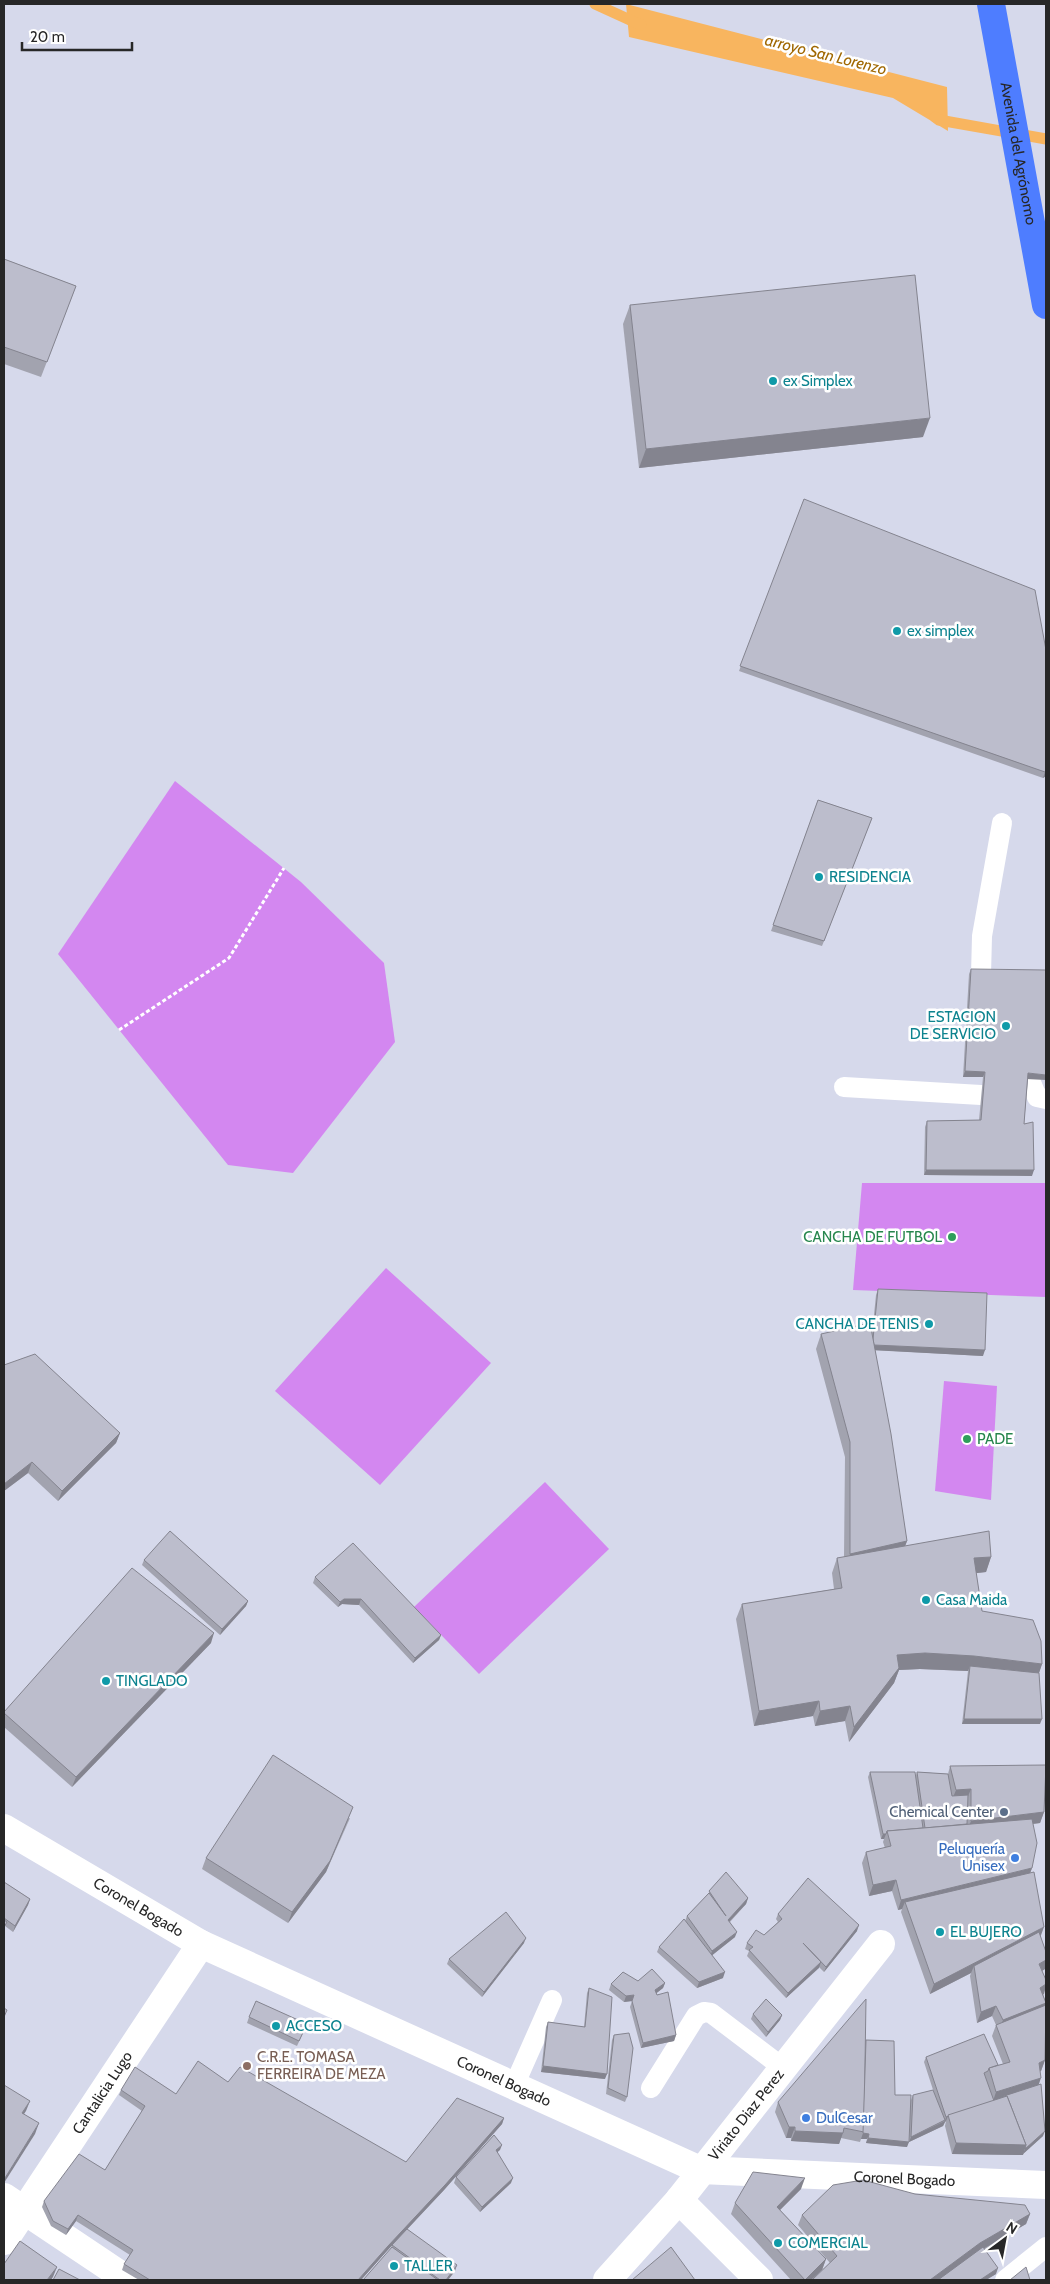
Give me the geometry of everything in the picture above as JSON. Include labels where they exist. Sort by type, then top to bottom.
[{"type":"highway","name":"Avenida del Agrónomo","points":[[991,4],[1046,305]]},
{"type":"street","name":"Coronel Bogado","points":[[4,1828],[201,1944],[700,2170],[1046,2185]]},
{"type":"street","name":"Cantalicia Lugo","points":[[4,2241],[14,2204],[201,1944]]},
{"type":"street","name":"Viriato Diaz Perez","points":[[607,2280],[679,2200],[700,2170],[880,1944]]},
{"type":"street","points":[[679,2200],[759,2280]]},
{"type":"street","points":[[14,2204],[128,2280]]},
{"type":"lane","points":[[981,975],[982,936],[1002,822]]},
{"type":"lane","points":[[844,1087],[981,1095]]},
{"type":"lane","points":[[514,2086],[552,2000]]},
{"type":"lane","points":[[651,2088],[696,2016],[704,2012],[711,2013],[782,2067]]},
{"type":"lane","points":[[1005,2280],[1046,2247]]},
{"type":"path","points":[[119,1030],[229,958],[284,868]]},
{"type":"shaded area","points":[[626,4],[947,87],[948,131],[893,98],[629,37]]},
{"type":"shaded area","points":[[175,781],[301,882],[384,963],[395,1042],[293,1173],[228,1165],[58,954]]},
{"type":"shaded area","name":"CANCHA DE FUTBOL","points":[[862,1183],[1046,1183],[1046,1297],[853,1290]]},
{"type":"shaded area","points":[[386,1268],[491,1363],[380,1485],[275,1391]]},
{"type":"shaded area","name":"PADE","points":[[944,1381],[997,1386],[991,1500],[935,1491]]},
{"type":"shaded area","points":[[545,1482],[609,1549],[479,1674],[414,1607]]},
{"type":"building","points":[[4,259],[76,286],[47,362],[4,347]]},
{"type":"building","name":"ex Simplex","points":[[915,275],[930,418],[646,449],[630,305]]},
{"type":"building","name":"ex simplex","points":[[804,499],[1035,590],[1046,650],[1046,772],[740,666]]},
{"type":"building","name":"RESIDENCIA","points":[[818,800],[872,818],[824,941],[773,925]]},
{"type":"building","name":"ESTACION DE SERVICIO","points":[[971,969],[1046,970],[1046,1075],[1028,1073],[1024,1124],[1033,1122],[1034,1170],[926,1170],[927,1121],[981,1120],[985,1072],[965,1071]]},
{"type":"building","name":"CANCHA DE TENIS","points":[[878,1289],[987,1293],[985,1350],[874,1345]]},
{"type":"building","points":[[870,1323],[891,1434],[907,1541],[850,1554],[850,1442],[821,1334]]},
{"type":"building","points":[[35,1354],[120,1433],[62,1491],[32,1462],[4,1484],[4,1365]]},
{"type":"building","points":[[170,1531],[248,1601],[222,1629],[144,1560]]},
{"type":"building","points":[[989,1531],[991,1557],[974,1558],[982,1611],[1033,1620],[1041,1641],[1042,1664],[974,1656],[925,1653],[897,1655],[899,1668],[854,1727],[850,1706],[820,1711],[819,1701],[759,1711],[742,1604],[842,1588],[837,1558]]},
{"type":"building","points":[[353,1543],[441,1635],[415,1658],[361,1599],[344,1599],[340,1602],[315,1577]]},
{"type":"building","name":"TINGLADO","points":[[132,1568],[214,1633],[76,1777],[4,1712]]},
{"type":"building","points":[[970,1666],[1039,1673],[1042,1719],[964,1719]]},
{"type":"building","points":[[273,1755],[353,1807],[330,1861],[292,1912],[206,1858]]},
{"type":"building","name":"Chemical Center","points":[[1046,1765],[1044,1812],[971,1821],[971,1789],[956,1790],[950,1766]]},
{"type":"building","points":[[870,1772],[915,1772],[923,1828],[887,1831],[886,1834],[883,1834]]},
{"type":"building","points":[[917,1772],[948,1774],[952,1796],[968,1795],[967,1824],[925,1828]]},
{"type":"building","points":[[1032,1819],[1037,1843],[1032,1868],[901,1900],[896,1880],[873,1885],[866,1852],[891,1846],[887,1831]]},
{"type":"building","points":[[726,1872],[748,1898],[728,1920],[737,1932],[712,1951],[687,1916],[709,1893],[726,1916],[709,1891]]},
{"type":"building","points":[[1034,1872],[1044,1927],[934,1984],[905,1902]]},
{"type":"building","points":[[808,1878],[859,1925],[826,1967],[803,1943],[821,1962],[788,1993],[749,1950],[753,1947],[747,1943],[756,1930],[764,1935],[782,1919],[778,1914]]},
{"type":"building","points":[[4,1882],[30,1899],[15,1926],[4,1918]]},
{"type":"building","points":[[506,1912],[526,1938],[484,1992],[449,1959]]},
{"type":"building","points":[[684,1919],[725,1972],[699,1982],[659,1947]]},
{"type":"building","points":[[1039,1932],[1046,1952],[1046,1960],[1039,1964],[1046,1980],[1046,1984],[1040,1988],[1046,2003],[1003,2020],[996,2006],[981,2012],[974,1966]]},
{"type":"building","points":[[652,1969],[665,1983],[655,1990],[657,1995],[668,1992],[676,2035],[643,2043],[632,2001],[634,1995],[626,1996],[611,1984],[623,1972],[638,1981]]},
{"type":"building","points":[[589,1988],[612,1997],[607,2074],[543,2066],[548,2022],[585,2027]]},
{"type":"building","points":[[766,1999],[782,2015],[768,2032],[753,2014]]},
{"type":"building","points":[[866,1999],[864,2132],[844,2128],[843,2133],[795,2131],[795,2127],[789,2127],[778,2102]]},
{"type":"building","name":"ACCESO","points":[[256,2001],[307,2024],[299,2041],[249,2017]]},
{"type":"building","points":[[1046,2005],[1045,2060],[1039,2063],[1041,2078],[996,2092],[989,2068],[1010,2062],[996,2025]]},
{"type":"building","points":[[629,2033],[633,2048],[627,2097],[608,2088],[614,2035]]},
{"type":"building","points":[[984,2034],[998,2065],[989,2068],[984,2073],[994,2101],[946,2117],[926,2057]]},
{"type":"building","points":[[866,2040],[894,2041],[895,2095],[911,2095],[909,2142],[868,2138],[869,2134],[863,2133]]},
{"type":"building","points":[[198,2061],[228,2082],[240,2067],[406,2162],[457,2098],[504,2118],[358,2280],[150,2280],[124,2264],[133,2250],[78,2215],[68,2229],[53,2221],[44,2201],[79,2154],[105,2170],[145,2106],[121,2090],[135,2067],[176,2094]]},
{"type":"building","points":[[1041,2084],[1045,2131],[1025,2149],[1026,2145],[1007,2096],[1004,2096]]},
{"type":"building","points":[[4,2085],[30,2101],[22,2113],[39,2123],[5,2178],[4,2177]]},
{"type":"building","points":[[933,2090],[945,2120],[911,2137],[913,2095]]},
{"type":"building","points":[[1007,2096],[1026,2145],[956,2143],[948,2115]]},
{"type":"building","points":[[494,2135],[502,2145],[496,2150],[513,2178],[482,2207],[456,2177]]},
{"type":"building","name":"COMERCIAL","points":[[753,2172],[805,2178],[777,2207],[826,2259],[805,2280],[735,2203]]},
{"type":"building","points":[[863,2180],[915,2194],[1025,2205],[1030,2214],[980,2243],[930,2280],[812,2280],[837,2256],[802,2215],[833,2185]]},
{"type":"building","points":[[407,2229],[457,2265],[446,2280],[440,2280],[392,2245]]},
{"type":"building","points":[[20,2241],[57,2267],[47,2280],[4,2280],[4,2264]]},
{"type":"building","name":"TALLER","points":[[392,2247],[438,2280],[363,2280]]},
{"type":"building","points":[[671,2247],[695,2280],[632,2280]]},
{"type":"building","points":[[983,2247],[998,2268],[980,2280],[938,2280]]},
{"type":"building","points":[[1026,2267],[1030,2280],[1010,2280]]},
{"type":"building","points":[[59,2269],[80,2280],[53,2280]]},
{"type":"waterway","name":"arroyo San Lorenzo","points":[[595,4],[641,25]]},
{"type":"waterway","name":"arroyo San Lorenzo","points":[[935,117],[939,120],[1046,139]]},
{"type":"place","name":"ex Simplex","points":[[773,381]]},
{"type":"place","name":"ex simplex","points":[[897,631]]},
{"type":"place","name":"RESIDENCIA","points":[[819,877]]},
{"type":"place","name":"ESTACION DE SERVICIO","points":[[1006,1026]]},
{"type":"place","name":"CANCHA DE FUTBOL","points":[[952,1237]]},
{"type":"place","name":"CANCHA DE TENIS","points":[[929,1324]]},
{"type":"place","name":"PADE","points":[[967,1439]]},
{"type":"place","name":"Casa Maida","points":[[926,1600]]},
{"type":"place","name":"TINGLADO","points":[[106,1681]]},
{"type":"place","name":"Chemical Center","points":[[1004,1812]]},
{"type":"place","name":"Peluquería Unisex","points":[[1015,1858]]},
{"type":"place","name":"EL BUJERO","points":[[940,1932]]},
{"type":"place","name":"ACCESO","points":[[276,2026]]},
{"type":"place","name":"C.R.E. TOMASA FERREIRA DE MEZA","points":[[247,2066]]},
{"type":"place","name":"DulCesar","points":[[806,2118]]},
{"type":"place","name":"COMERCIAL","points":[[778,2243]]},
{"type":"place","name":"TALLER","points":[[394,2266]]}]
